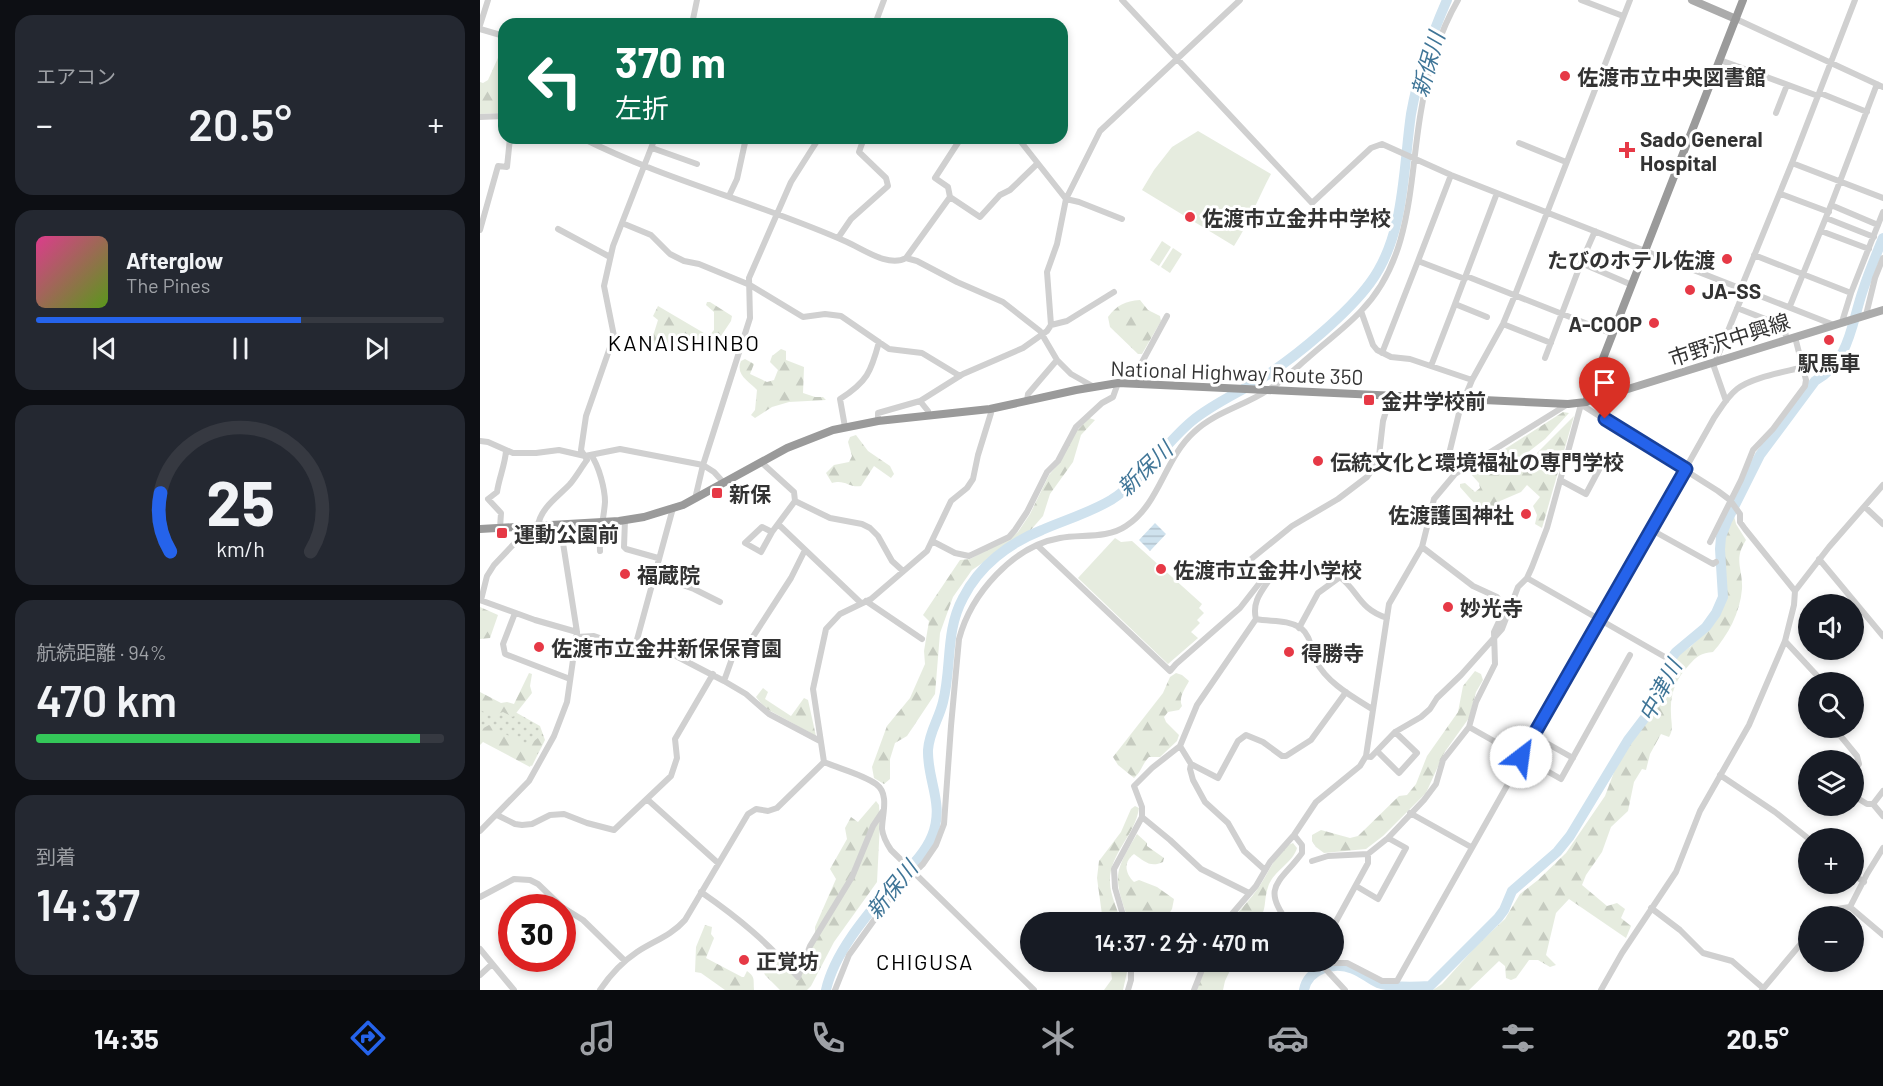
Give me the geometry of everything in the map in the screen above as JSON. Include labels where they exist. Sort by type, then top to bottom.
[{"type":"highway","points":[[1586,402],[1743,0]]},
{"type":"highway","name":"National Highway Route 350","points":[[480,529],[602,522],[644,517],[695,499],[802,441],[845,427],[878,421],[990,409],[1118,383],[1568,404],[1586,402]]},
{"type":"main road","points":[[1692,0],[1736,19]]},
{"type":"main road","name":"市野沢中興線","points":[[1586,402],[1883,310]]},
{"type":"street","points":[[488,0],[480,27],[498,34]]},
{"type":"street","points":[[694,18],[697,0]]},
{"type":"street","points":[[877,18],[884,0]]},
{"type":"street","points":[[1122,0],[1312,203],[1371,148],[1382,144],[1451,175],[1743,289],[1841,322],[1883,212]]},
{"type":"street","points":[[1052,325],[1047,272],[1057,244],[1066,199],[1100,131],[1240,0]]},
{"type":"street","points":[[835,990],[849,955],[896,891],[914,874],[936,845],[944,824],[958,647],[963,627],[983,589],[996,574],[1023,553],[1038,546],[1058,538],[1114,533],[1125,527],[1145,509],[1153,498],[1167,467],[1194,431],[1266,389],[1361,311],[1378,293],[1396,257],[1403,231],[1421,110],[1432,65],[1438,45],[1458,0]]},
{"type":"street","points":[[1581,0],[1623,16]]},
{"type":"street","points":[[1455,474],[1456,466],[1450,450],[1460,409],[1472,380],[1503,324],[1515,296],[1630,0]]},
{"type":"street","points":[[1726,401],[1714,364],[1737,308],[1754,255],[1781,194],[1855,0]]},
{"type":"street","points":[[1736,19],[1880,85],[1867,112],[1790,306]]},
{"type":"street","points":[[1720,60],[1867,112]]},
{"type":"street","points":[[1776,112],[1787,85]]},
{"type":"street","points":[[480,117],[498,116]]},
{"type":"street","points":[[1519,143],[1566,162]]},
{"type":"street","points":[[480,230],[498,166],[507,167],[509,144]]},
{"type":"street","points":[[594,144],[615,154],[838,238],[889,261],[901,261],[906,258],[950,197]]},
{"type":"street","points":[[600,551],[605,501],[600,478],[588,456],[581,450],[586,416],[614,336],[604,286],[610,257],[653,144]]},
{"type":"street","points":[[729,196],[736,179],[745,144]]},
{"type":"street","points":[[695,499],[703,465],[750,318],[749,278],[791,182],[815,144]]},
{"type":"street","points":[[838,238],[851,219],[888,186],[886,178],[858,152],[861,144]]},
{"type":"street","points":[[957,144],[934,178],[948,187],[950,197],[980,217],[1000,195],[1010,190],[1037,164]]},
{"type":"street","points":[[1022,144],[1066,199],[1122,219]]},
{"type":"street","points":[[652,148],[697,164]]},
{"type":"street","points":[[1792,163],[1883,198]]},
{"type":"street","points":[[1382,353],[1451,175]]},
{"type":"street","points":[[1431,366],[1497,193]]},
{"type":"street","points":[[1781,194],[1829,212],[1878,225]]},
{"type":"street","points":[[1829,212],[1874,237]]},
{"type":"street","points":[[622,223],[651,236],[670,254],[750,285],[803,317],[825,314],[841,316],[889,349],[922,353],[960,376]]},
{"type":"street","points":[[558,229],[610,257]]},
{"type":"street","points":[[1545,358],[1595,231]]},
{"type":"street","points":[[1821,231],[1869,249]]},
{"type":"street","points":[[1754,255],[1851,293]]},
{"type":"street","points":[[906,258],[917,261],[1003,302],[1042,335],[1057,360],[1071,374],[1094,387]]},
{"type":"street","points":[[1865,316],[1883,258]]},
{"type":"street","points":[[1418,261],[1613,334]]},
{"type":"street","points":[[1581,264],[1632,285]]},
{"type":"street","points":[[878,421],[878,413],[920,401],[960,376],[1023,348],[1052,325],[1067,321],[1114,292]]},
{"type":"street","points":[[1455,303],[1487,317]]},
{"type":"street","points":[[1710,542],[1741,480],[1753,450],[1773,429],[1806,380],[1804,367],[1783,326],[1737,308]]},
{"type":"street","points":[[1361,311],[1372,345],[1382,353],[1472,380]]},
{"type":"street","points":[[1138,383],[1141,364],[1167,316]]},
{"type":"street","points":[[1503,324],[1551,343]]},
{"type":"street","points":[[845,427],[840,399],[861,384],[868,375],[879,342]]},
{"type":"street","points":[[1027,401],[1028,393],[1057,360]]},
{"type":"street","points":[[1344,963],[1382,981],[1396,981],[1714,418],[1740,387],[1749,382],[1804,367]]},
{"type":"street","points":[[932,541],[955,553],[969,556],[1008,537],[1021,523],[1047,472],[1058,460],[1076,427],[1102,403],[1113,398],[1118,383]]},
{"type":"street","points":[[1122,912],[1114,888],[1114,869],[1142,818],[1142,807],[1134,786],[1180,746],[1197,705],[1256,619],[1254,607],[1269,580],[1250,560],[1292,526],[1338,499],[1371,472],[1378,456],[1383,421],[1391,395]]},
{"type":"street","points":[[920,401],[928,411]]},
{"type":"street","points":[[1586,402],[1585,407],[1686,469],[1730,500],[1740,514],[1740,522],[1795,591]]},
{"type":"street","points":[[1366,756],[1371,757],[1395,732],[1430,709],[1437,698],[1502,629],[1518,587],[1527,578],[1547,528],[1580,408],[1586,402]]},
{"type":"street","points":[[1234,912],[1294,835],[1316,802],[1360,766],[1366,756],[1389,604],[1422,547],[1432,504],[1455,474],[1568,404]]},
{"type":"street","points":[[824,762],[813,689],[825,629],[840,614],[871,600],[927,551],[951,501],[967,488],[973,479],[991,413],[990,409]]},
{"type":"street","points":[[480,441],[488,442],[506,451],[524,453],[559,450],[588,456],[620,449],[703,465],[714,472],[724,483]]},
{"type":"street","points":[[500,528],[501,513],[488,499],[497,492],[506,451]]},
{"type":"street","points":[[538,526],[538,521],[546,507],[572,483],[588,456]]},
{"type":"street","points":[[761,462],[794,492],[795,501],[772,532],[761,552],[745,543],[762,527],[772,532]]},
{"type":"street","points":[[1560,480],[1586,494],[1603,462]]},
{"type":"street","points":[[1601,990],[1676,872],[1700,811],[1749,724],[1785,641],[1795,591],[1819,559],[1883,485]]},
{"type":"street","points":[[795,501],[830,518],[862,524],[870,528],[878,536],[892,561],[903,571]]},
{"type":"street","points":[[1864,507],[1883,524]]},
{"type":"street","points":[[635,647],[658,558],[674,508]]},
{"type":"street","points":[[626,520],[624,547],[658,558]]},
{"type":"street","points":[[480,831],[529,781],[564,713],[577,634],[560,524]]},
{"type":"street","points":[[778,524],[864,602],[922,639]]},
{"type":"street","points":[[528,526],[527,530],[494,565],[487,576],[480,600],[577,634],[594,636],[623,646],[663,651],[713,674],[746,694],[769,714],[820,741]]},
{"type":"street","points":[[1650,529],[1713,564],[1716,562]]},
{"type":"street","points":[[1038,546],[1170,671],[1240,608],[1265,576]]},
{"type":"street","points":[[1312,861],[1328,856],[1368,854],[1388,838],[1431,792],[1439,776],[1443,760],[1469,727],[1476,702],[1495,664],[1494,632],[1503,609],[1497,597],[1473,586],[1422,547]]},
{"type":"street","points":[[724,681],[734,653],[745,649],[791,578],[805,550]]},
{"type":"street","points":[[1819,559],[1883,636]]},
{"type":"street","points":[[654,575],[694,589],[720,602]]},
{"type":"street","points":[[1299,628],[1318,593],[1340,577],[1362,603],[1376,614],[1387,618]]},
{"type":"street","points":[[1527,578],[1665,657]]},
{"type":"street","points":[[515,613],[502,644],[506,654],[570,679]]},
{"type":"street","points":[[1256,619],[1280,620],[1299,628],[1308,637],[1315,660],[1324,673],[1346,692],[1372,709]]},
{"type":"street","points":[[1785,641],[1814,672]]},
{"type":"street","points":[[1469,727],[1561,779],[1630,655]]},
{"type":"street","points":[[497,815],[522,825],[564,814],[614,830],[671,776],[677,758],[675,739],[713,674]]},
{"type":"street","points":[[1191,764],[1218,778],[1238,741],[1246,735],[1263,742],[1282,756],[1286,756],[1311,740],[1346,692]]},
{"type":"street","points":[[1377,751],[1399,773],[1417,753],[1395,732]]},
{"type":"street","points":[[1534,736],[1573,758]]},
{"type":"street","points":[[1842,738],[1852,750]]},
{"type":"street","points":[[1180,746],[1191,764],[1193,780],[1205,802],[1228,823],[1244,851],[1265,870]]},
{"type":"street","points":[[824,762],[876,784],[883,796],[882,830],[886,843],[914,874],[1034,990]]},
{"type":"street","points":[[600,990],[610,975],[626,961],[680,926],[748,814],[756,809],[768,811],[777,808],[824,762]]},
{"type":"street","points":[[1720,775],[1775,812],[1798,831]]},
{"type":"street","points":[[1873,804],[1883,791]]},
{"type":"street","points":[[648,800],[718,863]]},
{"type":"street","points":[[1864,802],[1873,804]]},
{"type":"street","points":[[1873,804],[1883,816]]},
{"type":"street","points":[[701,892],[742,921],[776,952],[798,977],[814,940],[852,877],[873,826],[884,807]]},
{"type":"street","points":[[1410,813],[1471,847]]},
{"type":"street","points":[[1142,818],[1201,869],[1248,893]]},
{"type":"street","points":[[1281,912],[1275,903],[1276,886],[1280,878],[1302,853],[1302,845],[1294,835]]},
{"type":"street","points":[[1356,886],[1378,899],[1406,848],[1388,838]]},
{"type":"street","points":[[1864,882],[1883,848]]},
{"type":"street","points":[[1341,912],[1368,863],[1368,854]]},
{"type":"street","points":[[480,897],[514,879],[530,880],[538,884],[562,907],[583,920],[626,961]]},
{"type":"street","points":[[1651,908],[1680,930],[1703,953],[1732,961],[1762,989],[1798,947]]},
{"type":"street","points":[[1864,919],[1883,935]]},
{"type":"street","points":[[480,948],[514,990]]},
{"type":"street","points":[[480,975],[492,964]]},
{"type":"street","points":[[1128,990],[1131,972]]},
{"type":"street","points":[[1194,990],[1201,972]]},
{"type":"street","points":[[1328,972],[1345,990]]},
{"type":"green space","points":[[498,58],[498,113],[480,114],[480,82],[488,80]]},
{"type":"green space","points":[[1198,131],[1271,174],[1234,246],[1142,190],[1172,147]]},
{"type":"green space","points":[[1162,241],[1171,247],[1159,266],[1150,260]]},
{"type":"green space","points":[[1173,248],[1182,254],[1170,273],[1161,267]]},
{"type":"green space","points":[[1140,300],[1148,310],[1160,316],[1161,321],[1142,354],[1138,354],[1110,327],[1108,317],[1122,304]]},
{"type":"green space","points":[[707,302],[732,316],[711,351],[687,335],[679,334],[676,343],[670,349],[645,344],[643,341],[645,336],[653,336],[658,320],[653,316],[658,306],[709,336],[714,330],[714,312],[706,305]]},
{"type":"green space","points":[[781,349],[786,351],[786,360],[804,367],[803,393],[823,397],[826,400],[789,402],[772,407],[755,418],[751,415],[755,410],[757,390],[741,374],[741,361],[745,359],[754,364],[750,374],[767,382],[774,380],[778,370],[770,362],[772,356]]},
{"type":"green space","points":[[1563,412],[1569,413],[1545,439],[1514,463],[1520,470],[1527,465],[1534,471],[1541,464],[1537,460],[1539,457],[1537,453],[1574,416],[1542,528],[1535,524],[1537,515],[1533,506],[1540,497],[1527,485],[1521,492],[1500,501],[1492,510],[1475,504],[1460,487],[1460,484],[1465,483],[1475,492],[1480,488],[1479,483],[1469,472]]},
{"type":"green space","points":[[1089,418],[1095,420],[1081,435],[1073,462],[1050,494],[1043,516],[1029,532],[972,570],[953,597],[940,633],[935,694],[907,736],[895,743],[890,759],[890,779],[884,784],[874,778],[872,767],[887,726],[910,698],[925,664],[924,651],[929,621],[923,615],[960,560],[970,559],[1018,532],[1075,433]]},
{"type":"green space","points":[[856,435],[868,451],[890,466],[894,474],[891,478],[874,466],[861,486],[840,482],[832,483],[826,473],[834,465],[849,462],[852,456],[848,442],[850,437]]},
{"type":"green space","points":[[1734,516],[1746,540],[1739,559],[1742,589],[1736,615],[1724,638],[1713,652],[1697,657],[1677,682],[1671,700],[1671,734],[1669,737],[1661,734],[1650,754],[1646,770],[1642,769],[1634,782],[1628,811],[1611,827],[1602,852],[1582,885],[1607,906],[1617,903],[1625,909],[1621,918],[1631,926],[1626,938],[1569,899],[1556,913],[1546,955],[1556,965],[1550,967],[1538,960],[1529,960],[1516,978],[1511,980],[1506,978],[1505,966],[1499,961],[1469,990],[1433,990],[1442,984],[1478,944],[1505,919],[1520,894],[1566,853],[1605,796],[1614,772],[1632,737],[1653,711],[1669,666],[1676,656],[1707,631],[1720,612],[1727,590],[1722,548],[1723,537]]},
{"type":"green space","points":[[1115,538],[1121,542],[1132,541],[1202,604],[1199,608],[1204,613],[1197,620],[1200,623],[1191,632],[1198,638],[1168,664],[1078,578]]},
{"type":"green space","points":[[480,607],[498,615],[490,638],[480,639]]},
{"type":"green space","points":[[1475,671],[1481,674],[1483,680],[1476,692],[1469,718],[1444,753],[1426,793],[1383,836],[1366,849],[1324,853],[1316,847],[1312,841],[1312,835],[1321,830],[1350,838],[1358,836],[1399,796],[1407,795],[1416,784],[1427,756],[1458,712],[1463,686]]},
{"type":"green space","points":[[529,673],[532,674],[530,686],[532,693],[513,717],[503,712],[492,716],[480,710],[480,692],[501,703],[514,704]]},
{"type":"green space","points":[[1176,673],[1189,681],[1181,697],[1182,706],[1179,710],[1168,712],[1164,717],[1179,735],[1177,741],[1160,757],[1149,757],[1134,778],[1118,765],[1113,757],[1163,693],[1170,677]]},
{"type":"green space","points":[[763,688],[768,692],[765,699],[791,716],[804,698],[808,700],[816,736],[765,708],[756,697]]},
{"type":"green space","points":[[480,705],[509,709],[540,726],[545,740],[532,766],[483,740],[480,742]]},
{"type":"green space","points":[[489,725],[527,746],[538,738],[544,741],[530,767],[483,742],[480,745],[480,730]]},
{"type":"green space","points":[[876,801],[879,805],[880,823],[877,882],[834,942],[811,986],[807,990],[780,990],[765,975],[761,966],[769,950],[798,980],[815,940],[815,927],[836,879],[830,869],[847,839],[845,828],[851,817],[858,822]]},
{"type":"green space","points":[[1135,806],[1139,808],[1137,818],[1111,872],[1111,892],[1118,912],[1102,912],[1097,878],[1099,861],[1121,832],[1131,809]]},
{"type":"green space","points":[[1137,834],[1147,843],[1147,846],[1164,858],[1163,862],[1151,864],[1134,854],[1128,860],[1126,868],[1134,882],[1139,880],[1157,887],[1174,899],[1170,912],[1126,912],[1118,886],[1123,859]]},
{"type":"green space","points":[[1293,843],[1297,848],[1271,881],[1262,912],[1238,912],[1256,892],[1278,856]]},
{"type":"green space","points":[[705,925],[712,927],[711,934],[714,938],[706,958],[742,977],[747,971],[750,973],[753,977],[754,990],[725,990],[701,973],[695,972],[696,947]]},
{"type":"green space","points":[[1111,972],[1127,972],[1123,990],[1104,990],[1112,979]]},
{"type":"green space","points":[[1203,972],[1229,972],[1223,990],[1197,990]]},
{"type":"water","points":[[1155,523],[1166,534],[1150,551],[1139,540]]},
{"type":"waterway","name":"新保川","points":[[826,990],[836,963],[852,936],[889,889],[918,858],[932,836],[937,813],[928,761],[929,743],[946,689],[951,636],[957,611],[970,586],[986,566],[1018,542],[1094,509],[1123,492],[1192,421],[1294,356],[1361,295],[1381,265],[1390,245],[1401,202],[1411,114],[1417,85],[1447,0]]},
{"type":"waterway","name":"中津川","points":[[1304,990],[1306,983],[1316,972],[1338,966],[1356,970],[1384,985],[1430,986],[1498,918],[1512,891],[1557,852],[1570,836],[1628,740],[1647,715],[1656,698],[1667,664],[1676,652],[1706,627],[1716,613],[1723,597],[1720,549],[1721,537],[1727,521],[1760,455],[1815,381],[1827,373],[1842,353],[1852,329],[1865,283],[1883,238]]},
{"type":"place","name":"佐渡市立中央図書館","points":[[1565,76]]},
{"type":"place","name":"Sado General Hospital","points":[[1627,150]]},
{"type":"place","name":"佐渡市立金井中学校","points":[[1190,217]]},
{"type":"place","name":"たびのホテル佐渡","points":[[1727,259]]},
{"type":"place","name":"JA-SS","points":[[1690,290]]},
{"type":"place","name":"A-COOP","points":[[1654,323]]},
{"type":"place","name":"駅馬車","points":[[1829,340]]},
{"type":"place","name":"金井学校前","points":[[1369,400]]},
{"type":"place","name":"伝統文化と環境福祉の専門学校","points":[[1318,461]]},
{"type":"place","name":"新保","points":[[717,493]]},
{"type":"place","name":"佐渡護国神社","points":[[1526,514]]},
{"type":"place","name":"運動公園前","points":[[502,533]]},
{"type":"place","name":"佐渡市立金井小学校","points":[[1161,569]]},
{"type":"place","name":"福蔵院","points":[[625,574]]},
{"type":"place","name":"妙光寺","points":[[1448,607]]},
{"type":"place","name":"佐渡市立金井新保保育園","points":[[539,647]]},
{"type":"place","name":"得勝寺","points":[[1289,652]]},
{"type":"place","name":"正覚坊","points":[[744,960]]},
{"type":"district","name":"KANAISHINBO","points":[[684,342]]},
{"type":"district","name":"CHIGUSA","points":[[925,961]]},
{"type":"route","points":[[1521,757],[1686,469],[1605,419]]}]
